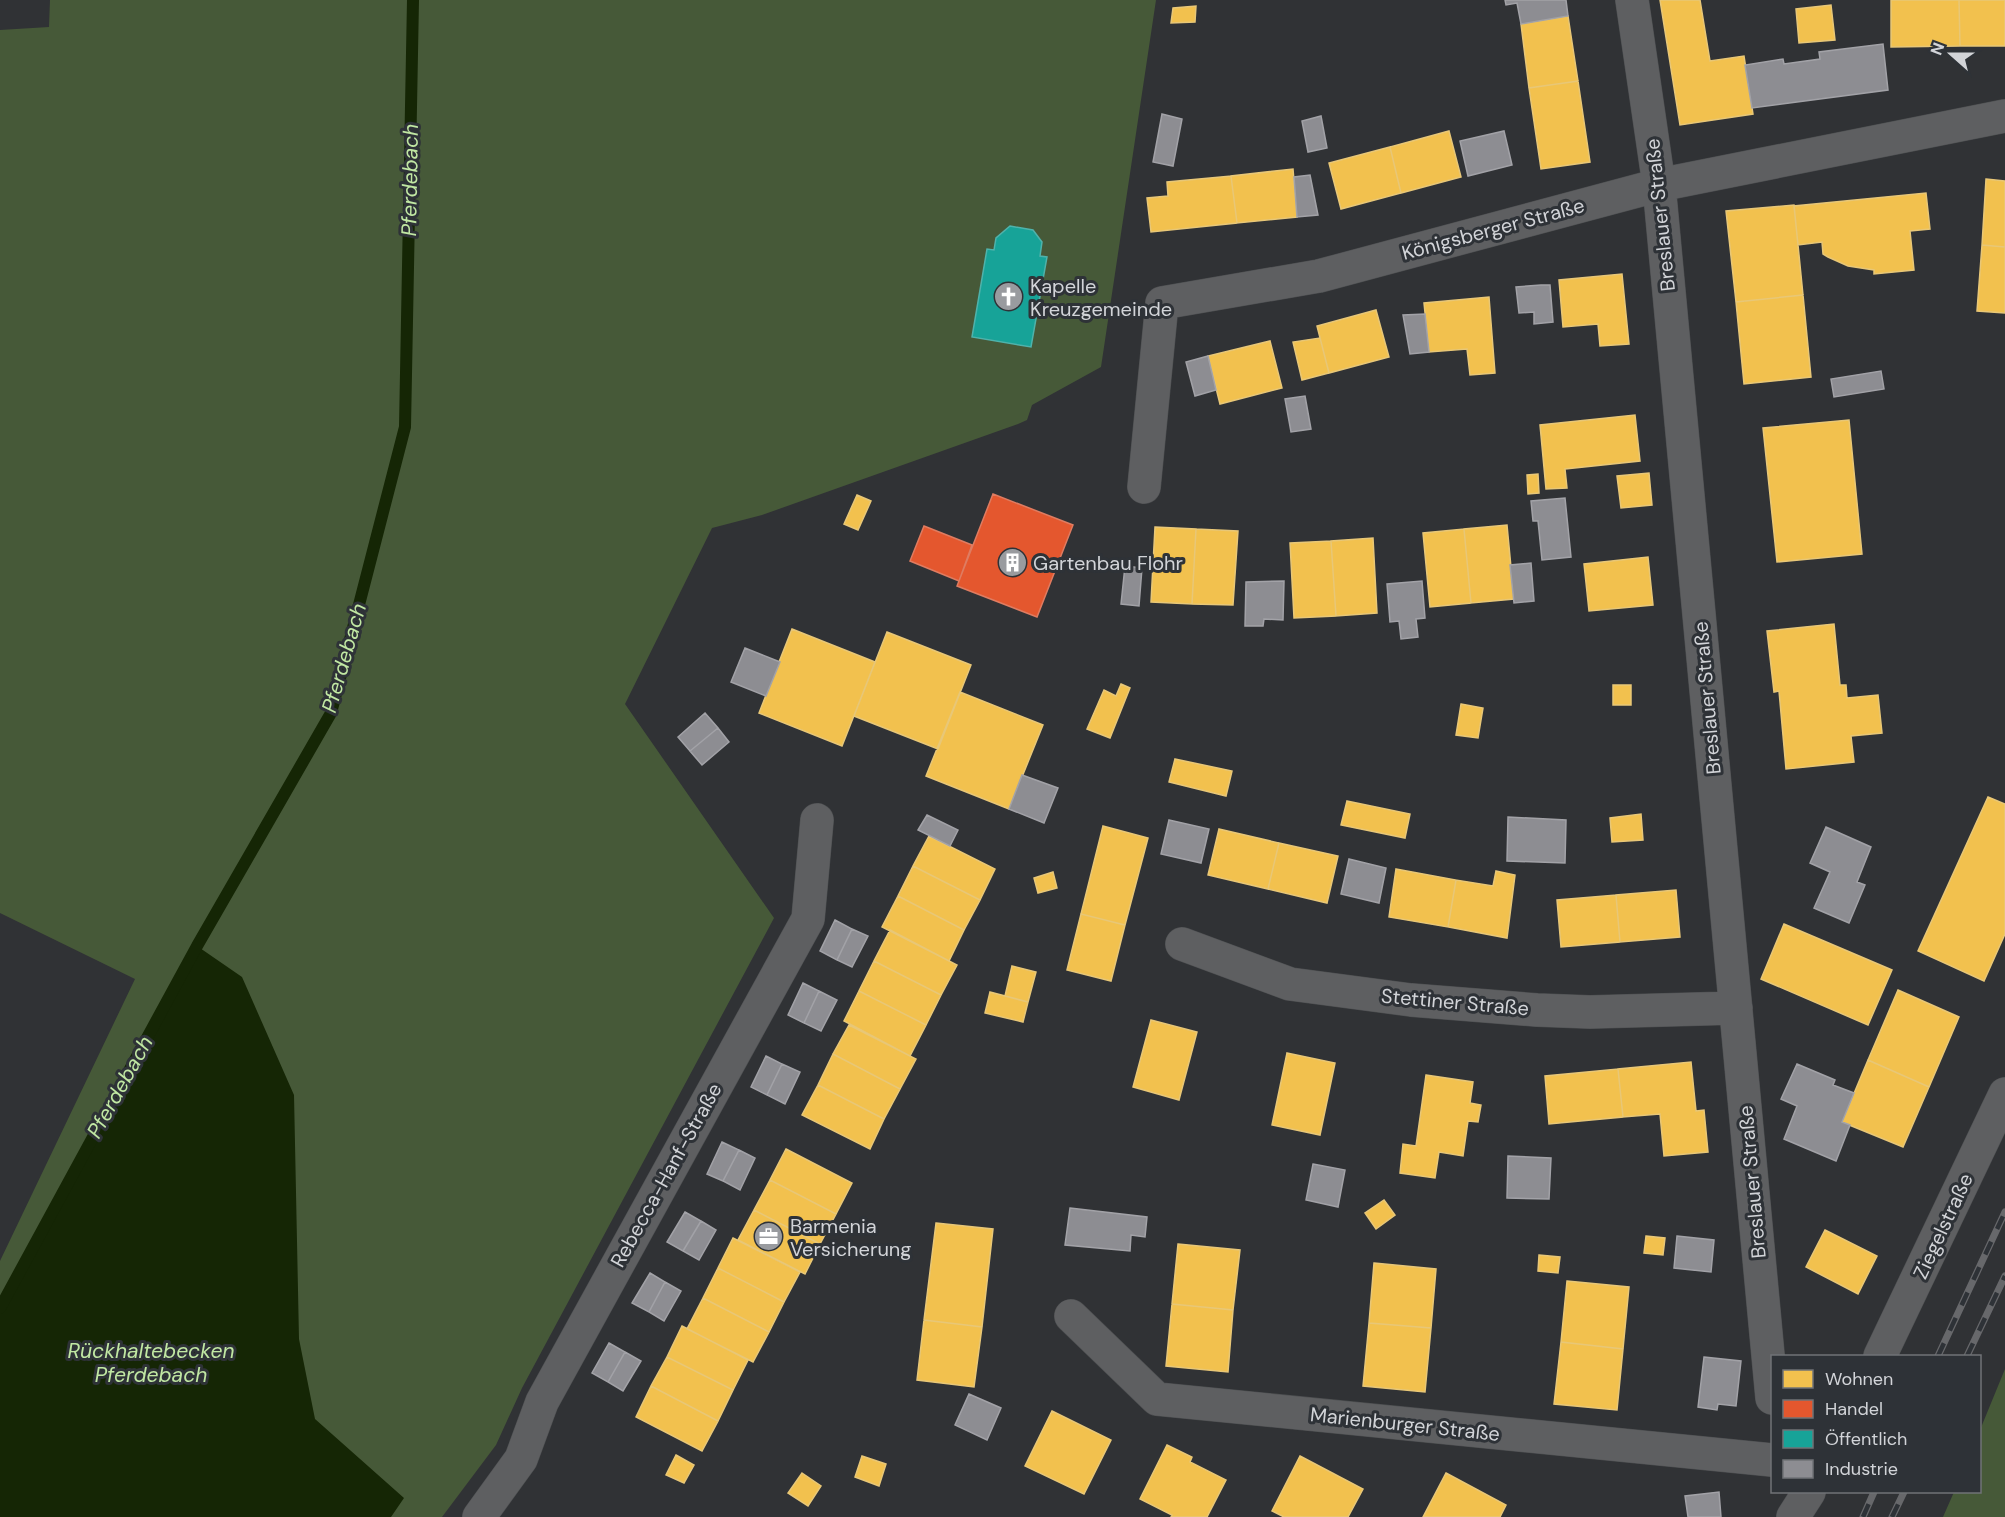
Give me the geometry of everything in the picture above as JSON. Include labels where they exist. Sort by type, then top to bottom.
[{"type":"street","name":"Breslauer Straße","points":[[1632,0],[1659,185],[1771,1377]]},
{"type":"street","name":"Königsberger Straße","points":[[1144,487],[1162,303],[1319,276],[1659,185],[2005,116]]},
{"type":"street","name":"Rebecca-Hanf-Straße","points":[[479,1517],[521,1459],[542,1402],[808,919],[817,820]]},
{"type":"street","name":"Stettiner Straße","points":[[1182,944],[1290,984],[1411,1000],[1590,1012],[1736,1008]]},
{"type":"street","name":"Ziegelstraße","points":[[1880,1355],[2005,1094]]},
{"type":"street","name":"Marienburger Straße","points":[[1071,1316],[1156,1399],[1771,1460]]},
{"type":"street","points":[[1782,1493],[1786,1517]]},
{"type":"street","points":[[1793,1517],[1808,1493]]},
{"type":"shaded area","points":[[50,0],[1156,0],[1101,367],[1032,405],[1027,420],[1018,424],[762,515],[712,528],[625,704],[774,918],[522,1388],[496,1445],[442,1517],[0,1517],[0,1261],[135,979],[0,913],[0,30],[49,27]]},
{"type":"shaded area","points":[[2005,1369],[2005,1517],[1943,1517],[1954,1493],[1981,1493],[1981,1428]]},
{"type":"water","name":"Rückhaltebecken Pferdebach","points":[[197,946],[242,977],[294,1095],[299,1339],[315,1419],[404,1498],[391,1517],[0,1517],[0,1308]]},
{"type":"building: Wohnen","points":[[1660,0],[1700,0],[1710,61],[1744,56],[1753,114],[1680,125]]},
{"type":"building: Wohnen","points":[[1891,0],[1959,0],[1960,46],[1891,47]]},
{"type":"building: Wohnen","points":[[1959,0],[2005,0],[2005,46],[1960,46]]},
{"type":"building: Wohnen","points":[[1831,5],[1835,40],[1799,43],[1796,9]]},
{"type":"building: Wohnen","points":[[1196,6],[1195,22],[1171,23],[1173,8]]},
{"type":"building: Wohnen","points":[[1568,16],[1578,81],[1529,88],[1521,24]]},
{"type":"building: Wohnen","points":[[1578,81],[1590,162],[1541,169],[1529,88]]},
{"type":"building: Wohnen","points":[[1449,131],[1461,177],[1401,193],[1390,147]]},
{"type":"building: Wohnen","points":[[1390,147],[1401,193],[1341,209],[1329,163]]},
{"type":"building: Wohnen","points":[[1293,169],[1297,217],[1237,223],[1231,176]]},
{"type":"building: Wohnen","points":[[1231,176],[1237,223],[1151,232],[1147,198],[1168,196],[1167,182]]},
{"type":"building: Wohnen","points":[[1986,179],[2005,181],[2005,247],[1982,245]]},
{"type":"building: Wohnen","points":[[1926,193],[1930,229],[1910,231],[1914,270],[1874,274],[1874,270],[1848,266],[1823,254],[1822,242],[1798,245],[1794,206]]},
{"type":"building: Wohnen","points":[[1794,205],[1803,295],[1736,302],[1726,211]]},
{"type":"building: Wohnen","points":[[1982,245],[2005,247],[2005,313],[1977,311]]},
{"type":"building: Wohnen","points":[[1622,274],[1629,344],[1600,346],[1598,324],[1563,327],[1559,280]]},
{"type":"building: Wohnen","points":[[1803,295],[1811,377],[1744,384],[1736,302]]},
{"type":"building: Wohnen","points":[[1489,297],[1495,373],[1470,375],[1467,349],[1429,352],[1424,303]]},
{"type":"building: Wohnen","points":[[1376,310],[1389,357],[1329,373],[1317,326]]},
{"type":"building: Wohnen","points":[[1320,338],[1329,373],[1302,380],[1293,342]]},
{"type":"building: Wohnen","points":[[1270,341],[1282,388],[1220,404],[1208,356]]},
{"type":"building: Wohnen","points":[[1635,415],[1640,461],[1565,469],[1567,488],[1546,489],[1540,425]]},
{"type":"building: Wohnen","points":[[1849,420],[1862,554],[1777,562],[1763,428]]},
{"type":"building: Wohnen","points":[[1649,473],[1652,505],[1621,508],[1617,476]]},
{"type":"building: Wohnen","points":[[1538,474],[1539,493],[1528,494],[1527,475]]},
{"type":"building: Wohnen","points":[[857,495],[871,501],[858,530],[844,524]]},
{"type":"building: Wohnen","points":[[1507,525],[1514,599],[1471,603],[1464,529]]},
{"type":"building: Wohnen","points":[[1155,527],[1196,529],[1192,604],[1151,602]]},
{"type":"building: Wohnen","points":[[1196,529],[1238,531],[1233,605],[1192,604]]},
{"type":"building: Wohnen","points":[[1464,529],[1471,603],[1430,607],[1423,533]]},
{"type":"building: Wohnen","points":[[1373,538],[1377,613],[1336,616],[1331,541]]},
{"type":"building: Wohnen","points":[[1331,541],[1336,616],[1294,618],[1290,543]]},
{"type":"building: Wohnen","points":[[1648,557],[1653,605],[1589,611],[1584,564]]},
{"type":"building: Wohnen","points":[[1834,624],[1840,685],[1846,685],[1847,698],[1878,695],[1882,733],[1851,736],[1854,762],[1786,769],[1779,691],[1774,692],[1767,631]]},
{"type":"building: Wohnen","points":[[792,629],[875,662],[842,746],[759,713]]},
{"type":"building: Wohnen","points":[[887,632],[971,665],[938,749],[854,716]]},
{"type":"building: Wohnen","points":[[1121,684],[1130,688],[1110,738],[1087,729],[1104,690],[1116,696]]},
{"type":"building: Wohnen","points":[[1613,685],[1631,685],[1631,705],[1613,705]]},
{"type":"building: Wohnen","points":[[960,692],[1043,725],[1009,809],[926,776]]},
{"type":"building: Wohnen","points":[[1461,704],[1483,708],[1478,738],[1456,735]]},
{"type":"building: Wohnen","points":[[1175,759],[1232,771],[1226,796],[1169,782]]},
{"type":"building: Wohnen","points":[[1988,797],[2005,804],[2005,934],[1984,981],[1918,951]]},
{"type":"building: Wohnen","points":[[1347,801],[1410,814],[1405,838],[1341,825]]},
{"type":"building: Wohnen","points":[[1641,814],[1643,840],[1612,842],[1610,818]]},
{"type":"building: Wohnen","points":[[1103,826],[1148,838],[1125,925],[1081,914]]},
{"type":"building: Wohnen","points":[[1219,829],[1279,843],[1268,889],[1208,875]]},
{"type":"building: Wohnen","points":[[929,836],[995,869],[980,900],[913,866]]},
{"type":"building: Wohnen","points":[[1279,843],[1338,856],[1327,903],[1268,889]]},
{"type":"building: Wohnen","points":[[913,866],[980,900],[964,930],[898,896]]},
{"type":"building: Wohnen","points":[[1396,869],[1456,880],[1448,927],[1389,917]]},
{"type":"building: Wohnen","points":[[1496,871],[1515,875],[1507,938],[1448,927],[1456,880],[1493,886]]},
{"type":"building: Wohnen","points":[[1053,872],[1057,888],[1038,893],[1034,878]]},
{"type":"building: Wohnen","points":[[1676,890],[1680,937],[1620,942],[1616,895]]},
{"type":"building: Wohnen","points":[[1616,895],[1620,942],[1561,947],[1557,900]]},
{"type":"building: Wohnen","points":[[898,896],[964,930],[949,961],[882,927]]},
{"type":"building: Wohnen","points":[[1081,914],[1125,925],[1111,981],[1067,970]]},
{"type":"building: Wohnen","points":[[1784,924],[1892,970],[1868,1025],[1761,979]]},
{"type":"building: Wohnen","points":[[890,930],[957,965],[941,995],[874,961]]},
{"type":"building: Wohnen","points":[[874,961],[941,995],[926,1025],[859,991]]},
{"type":"building: Wohnen","points":[[1012,966],[1036,972],[1028,1002],[1005,996]]},
{"type":"building: Wohnen","points":[[1898,990],[1959,1017],[1929,1087],[1868,1060]]},
{"type":"building: Wohnen","points":[[859,991],[926,1025],[910,1056],[844,1021]]},
{"type":"building: Wohnen","points":[[990,992],[1028,1002],[1023,1022],[985,1013]]},
{"type":"building: Wohnen","points":[[1151,1020],[1197,1032],[1179,1100],[1133,1087]]},
{"type":"building: Wohnen","points":[[849,1025],[916,1059],[900,1089],[833,1054]]},
{"type":"building: Wohnen","points":[[1287,1053],[1335,1063],[1320,1135],[1272,1125]]},
{"type":"building: Wohnen","points":[[833,1054],[900,1089],[884,1119],[818,1085]]},
{"type":"building: Wohnen","points":[[1868,1060],[1929,1087],[1903,1147],[1842,1122]]},
{"type":"building: Wohnen","points":[[1691,1062],[1696,1111],[1704,1110],[1708,1152],[1664,1156],[1660,1114],[1623,1117],[1618,1069]]},
{"type":"building: Wohnen","points":[[1618,1069],[1623,1117],[1549,1124],[1545,1076]]},
{"type":"building: Wohnen","points":[[1426,1075],[1473,1082],[1470,1103],[1481,1105],[1478,1122],[1468,1121],[1463,1156],[1439,1152],[1435,1178],[1400,1173],[1403,1144],[1416,1146]]},
{"type":"building: Wohnen","points":[[818,1085],[884,1119],[870,1149],[802,1115]]},
{"type":"building: Wohnen","points":[[786,1149],[852,1183],[836,1214],[770,1180]]},
{"type":"building: Wohnen","points":[[770,1180],[836,1214],[820,1244],[754,1210]]},
{"type":"building: Wohnen","points":[[1384,1200],[1395,1215],[1376,1229],[1365,1213]]},
{"type":"building: Wohnen","points":[[754,1210],[820,1244],[805,1274],[738,1240]]},
{"type":"building: Wohnen","points":[[936,1223],[993,1229],[982,1327],[924,1320]]},
{"type":"building: Wohnen","points":[[1825,1230],[1877,1256],[1858,1294],[1806,1267]]},
{"type":"building: Wohnen","points":[[1646,1236],[1665,1238],[1663,1255],[1644,1253]]},
{"type":"building: Wohnen","points":[[733,1238],[800,1272],[784,1302],[718,1268]]},
{"type":"building: Wohnen","points":[[1178,1244],[1240,1250],[1233,1310],[1172,1304]]},
{"type":"building: Wohnen","points":[[1539,1255],[1560,1257],[1558,1273],[1538,1271]]},
{"type":"building: Wohnen","points":[[1374,1263],[1436,1269],[1431,1328],[1369,1323]]},
{"type":"building: Wohnen","points":[[718,1268],[784,1302],[769,1332],[703,1298]]},
{"type":"building: Wohnen","points":[[1567,1281],[1629,1287],[1623,1349],[1561,1342]]},
{"type":"building: Wohnen","points":[[703,1298],[769,1332],[753,1362],[687,1329]]},
{"type":"building: Wohnen","points":[[1172,1304],[1233,1310],[1228,1372],[1166,1366]]},
{"type":"building: Wohnen","points":[[924,1320],[982,1327],[974,1387],[917,1380]]},
{"type":"building: Wohnen","points":[[1369,1323],[1431,1328],[1425,1392],[1363,1386]]},
{"type":"building: Wohnen","points":[[682,1326],[748,1360],[733,1390],[667,1357]]},
{"type":"building: Wohnen","points":[[1561,1342],[1623,1349],[1617,1410],[1554,1404]]},
{"type":"building: Wohnen","points":[[667,1357],[733,1390],[718,1421],[651,1386]]},
{"type":"building: Wohnen","points":[[651,1386],[718,1421],[702,1451],[636,1417]]},
{"type":"building: Wohnen","points":[[1052,1411],[1111,1440],[1084,1494],[1025,1466]]},
{"type":"building: Wohnen","points":[[1167,1445],[1192,1457],[1190,1462],[1226,1480],[1207,1517],[1171,1517],[1172,1515],[1140,1499]]},
{"type":"building: Wohnen","points":[[676,1455],[694,1465],[684,1483],[666,1475]]},
{"type":"building: Wohnen","points":[[862,1456],[886,1464],[879,1486],[855,1477]]},
{"type":"building: Wohnen","points":[[1300,1456],[1363,1489],[1348,1517],[1284,1517],[1272,1511]]},
{"type":"building: Wohnen","points":[[802,1473],[821,1486],[808,1506],[788,1493]]},
{"type":"building: Wohnen","points":[[1446,1473],[1506,1505],[1500,1517],[1423,1517]]},
{"type":"building: Handel","name":"Gartenbau Flohr","points":[[993,494],[1073,525],[1037,617],[957,586]]},
{"type":"building: Handel","points":[[924,526],[972,545],[959,581],[910,561]]},
{"type":"building: Öffentlich","name":"Kapelle Kreuzgemeinde","points":[[1010,226],[1033,230],[1042,242],[1040,256],[1047,257],[1031,347],[972,337],[987,249],[994,250],[996,238]]},
{"type":"building: Industrie","points":[[1505,0],[1566,0],[1568,16],[1521,24],[1517,3],[1506,5]]},
{"type":"building: Industrie","points":[[1883,44],[1888,90],[1752,108],[1745,65],[1783,59],[1784,64],[1820,59],[1819,52]]},
{"type":"building: Industrie","points":[[1162,114],[1182,119],[1173,166],[1153,162]]},
{"type":"building: Industrie","points":[[1321,116],[1327,148],[1308,152],[1302,121]]},
{"type":"building: Industrie","points":[[1504,131],[1512,165],[1468,176],[1460,141]]},
{"type":"building: Industrie","points":[[1310,175],[1318,215],[1297,217],[1294,177]]},
{"type":"building: Industrie","points":[[1550,285],[1553,322],[1534,324],[1534,312],[1519,313],[1516,287]]},
{"type":"building: Industrie","points":[[1425,314],[1429,352],[1410,354],[1403,315]]},
{"type":"building: Industrie","points":[[1208,356],[1216,390],[1195,396],[1186,362]]},
{"type":"building: Industrie","points":[[1881,371],[1884,389],[1834,397],[1831,379]]},
{"type":"building: Industrie","points":[[1305,396],[1311,429],[1291,432],[1285,399]]},
{"type":"building: Industrie","points":[[1565,498],[1571,557],[1542,560],[1538,521],[1533,521],[1531,501]]},
{"type":"building: Industrie","points":[[1531,563],[1534,601],[1514,603],[1510,565]]},
{"type":"building: Industrie","points":[[1125,566],[1142,568],[1139,606],[1121,604]]},
{"type":"building: Industrie","points":[[1284,581],[1283,620],[1264,619],[1263,626],[1245,626],[1246,582]]},
{"type":"building: Industrie","points":[[1422,581],[1425,618],[1416,619],[1418,637],[1401,639],[1399,621],[1390,622],[1387,584]]},
{"type":"building: Industrie","points":[[745,648],[780,662],[766,696],[731,682]]},
{"type":"building: Industrie","points":[[705,713],[718,728],[690,751],[678,737]]},
{"type":"building: Industrie","points":[[718,728],[729,742],[702,765],[690,751]]},
{"type":"building: Industrie","points":[[1022,775],[1058,788],[1044,823],[1009,809]]},
{"type":"building: Industrie","points":[[927,815],[958,830],[950,846],[918,830]]},
{"type":"building: Industrie","points":[[1508,817],[1566,820],[1565,863],[1507,861]]},
{"type":"building: Industrie","points":[[1169,820],[1209,829],[1201,863],[1161,854]]},
{"type":"building: Industrie","points":[[1826,827],[1871,847],[1857,882],[1865,885],[1849,923],[1814,908],[1830,872],[1810,863]]},
{"type":"building: Industrie","points":[[1349,859],[1386,868],[1379,903],[1341,894]]},
{"type":"building: Industrie","points":[[835,920],[852,929],[837,960],[820,951]]},
{"type":"building: Industrie","points":[[852,929],[868,936],[852,967],[837,960]]},
{"type":"building: Industrie","points":[[803,983],[819,991],[804,1023],[788,1015]]},
{"type":"building: Industrie","points":[[819,991],[837,1000],[821,1031],[804,1023]]},
{"type":"building: Industrie","points":[[766,1056],[782,1064],[767,1095],[751,1087]]},
{"type":"building: Industrie","points":[[782,1064],[800,1072],[785,1104],[767,1095]]},
{"type":"building: Industrie","points":[[1797,1064],[1835,1080],[1833,1085],[1854,1093],[1842,1122],[1850,1125],[1836,1161],[1784,1139],[1797,1106],[1781,1099]]},
{"type":"building: Industrie","points":[[722,1142],[739,1150],[723,1181],[707,1174]]},
{"type":"building: Industrie","points":[[739,1150],[755,1158],[740,1190],[723,1181]]},
{"type":"building: Industrie","points":[[1508,1156],[1551,1158],[1549,1199],[1507,1198]]},
{"type":"building: Industrie","points":[[1313,1164],[1345,1170],[1338,1207],[1306,1200]]},
{"type":"building: Industrie","points":[[1070,1208],[1147,1217],[1145,1237],[1131,1235],[1130,1251],[1065,1245]]},
{"type":"building: Industrie","points":[[685,1212],[701,1221],[683,1251],[667,1242]]},
{"type":"building: Industrie","points":[[701,1221],[716,1230],[699,1260],[683,1251]]},
{"type":"building: Industrie","points":[[1677,1236],[1714,1240],[1711,1272],[1674,1268]]},
{"type":"building: Industrie","points":[[650,1273],[665,1282],[649,1312],[632,1303]]},
{"type":"building: Industrie","points":[[665,1282],[681,1291],[664,1321],[649,1312]]},
{"type":"building: Industrie","points":[[609,1343],[625,1352],[608,1382],[592,1373]]},
{"type":"building: Industrie","points":[[625,1352],[641,1361],[623,1391],[608,1382]]},
{"type":"building: Industrie","points":[[1704,1357],[1741,1361],[1736,1406],[1718,1404],[1717,1410],[1698,1407]]},
{"type":"building: Industrie","points":[[969,1394],[1001,1408],[987,1440],[955,1425]]},
{"type":"building: Industrie","points":[[1719,1492],[1721,1517],[1688,1517],[1685,1496]]},
{"type":"waterway","name":"Pferdebach","points":[[0,1308],[197,946],[331,713],[405,427],[413,0]]},
{"type":"railway","points":[[1938,1355],[2005,1212]]},
{"type":"railway","points":[[1967,1355],[2005,1276]]},
{"type":"railway","points":[[1863,1517],[1874,1493]]},
{"type":"railway","points":[[1892,1517],[1904,1493]]},
{"type":"place","name":"Kapelle Kreuzgemeinde","points":[[1009,297]]},
{"type":"place","name":"Gartenbau Flohr","points":[[1012,563]]},
{"type":"place","name":"Barmenia Versicherung","points":[[769,1237]]}]
